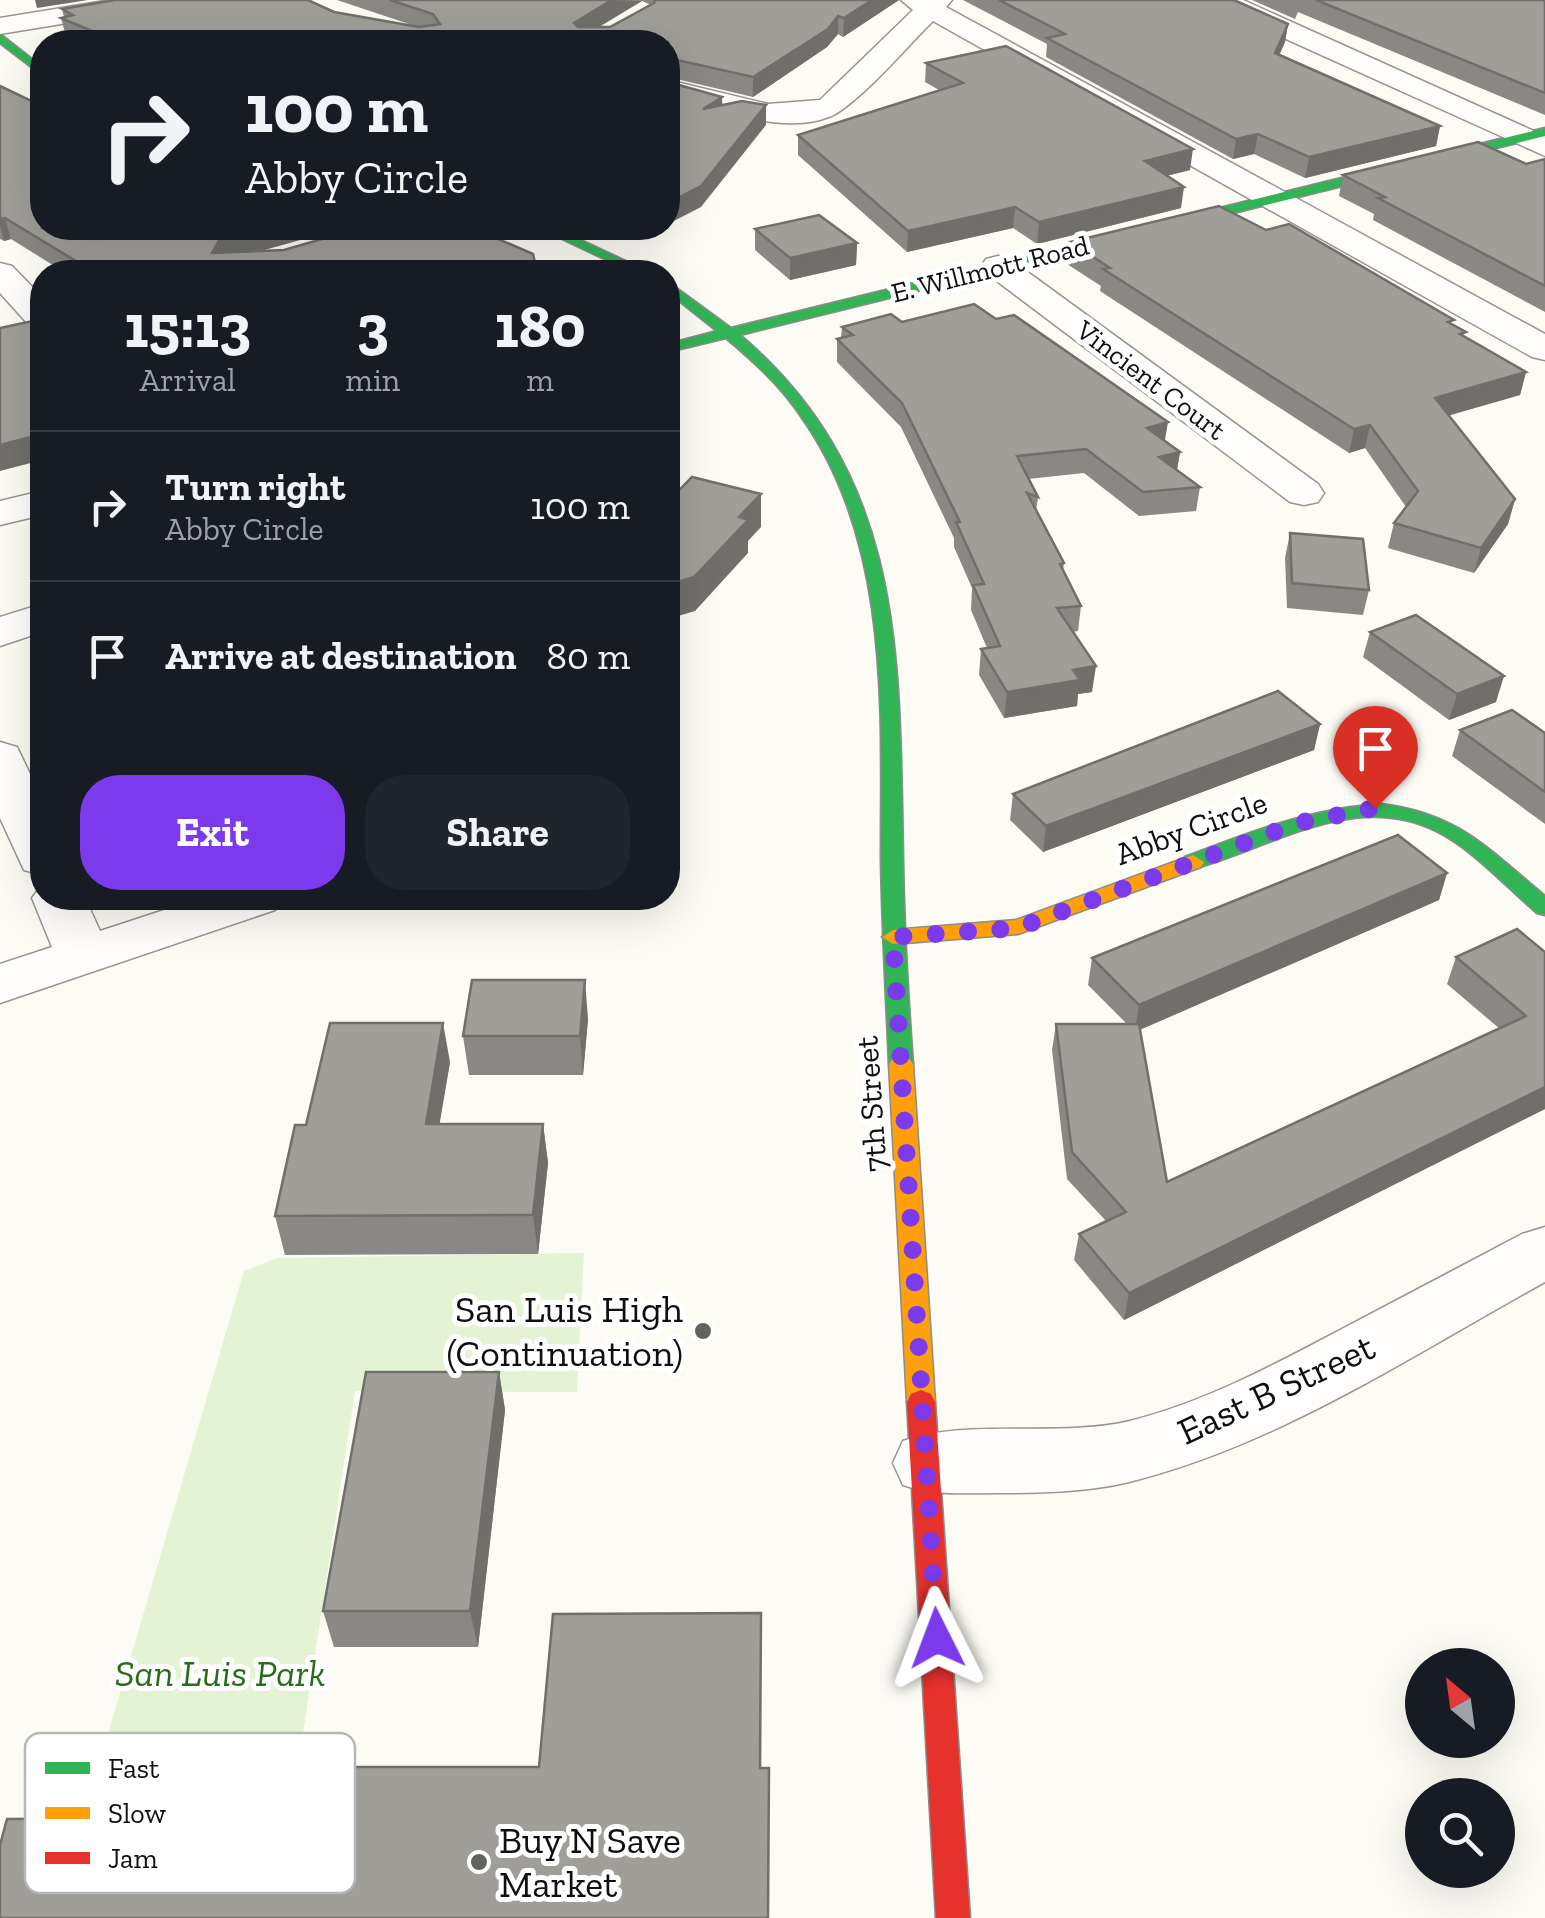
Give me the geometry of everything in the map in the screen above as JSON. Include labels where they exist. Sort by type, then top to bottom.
[{"type":"street","points":[[0,26],[159,0]]},
{"type":"street","points":[[1222,0],[1538,139]]},
{"type":"street","points":[[680,93],[740,111],[789,116],[830,106],[928,3],[1545,349]]},
{"type":"street","points":[[0,38],[30,62]]},
{"type":"street","name":"E. Willmott Road","points":[[680,345],[1275,199],[1538,139]]},
{"type":"street","points":[[571,240],[616,260]]},
{"type":"street","name":"Vincient Court","points":[[998,266],[1304,493]]},
{"type":"street","points":[[0,274],[30,304]]},
{"type":"street","name":"7th Street","points":[[680,295],[731,333],[784,385],[819,430],[862,528],[882,606],[891,665],[893,937],[953,1918]]},
{"type":"street","points":[[0,324],[30,317]]},
{"type":"street","points":[[0,514],[30,506]]},
{"type":"street","points":[[0,632],[30,621]]},
{"type":"street","points":[[0,756],[30,829]]},
{"type":"street","name":"Abby Circle","points":[[893,937],[1018,928],[1298,823],[1375,808],[1443,826],[1545,908]]},
{"type":"street","points":[[64,910],[83,956]]},
{"type":"street","points":[[0,984],[220,910]]},
{"type":"street","name":"East B Street","points":[[928,1463],[1044,1462],[1126,1452],[1190,1433],[1264,1404],[1545,1252]]},
{"type":"green space","name":"San Luis Park","points":[[584,1253],[577,1392],[355,1391],[303,1733],[108,1733],[244,1271],[277,1258]]},
{"type":"building","points":[[115,0],[308,0],[334,12],[419,27],[440,24],[433,14],[390,0],[612,0],[574,23],[578,27],[610,27],[655,0],[872,0],[844,18],[838,16],[828,29],[753,77],[680,61],[680,30],[90,30],[61,18],[73,15],[62,9]]},
{"type":"building","points":[[999,0],[1234,0],[1288,24],[1275,53],[1440,126],[1309,157],[1258,134],[1236,139],[1047,38],[1065,34]]},
{"type":"building","points":[[1316,0],[1545,0],[1545,93]]},
{"type":"building","points":[[1006,46],[1193,149],[1145,161],[1184,187],[1039,222],[1015,207],[908,231],[798,135],[963,83],[926,63]]},
{"type":"building","points":[[680,85],[722,97],[703,109],[742,101],[766,105],[701,186],[680,197]]},
{"type":"building","points":[[0,86],[30,100],[30,233],[5,218],[0,219]]},
{"type":"building","points":[[1478,142],[1526,164],[1545,159],[1545,286],[1378,198],[1385,197],[1343,175]]},
{"type":"building","points":[[1219,206],[1266,230],[1289,224],[1454,320],[1448,322],[1466,332],[1460,334],[1526,372],[1435,398],[1515,499],[1481,548],[1394,523],[1418,491],[1370,425],[1354,429],[1103,269],[1110,268],[1070,242]]},
{"type":"building","points":[[819,215],[857,243],[790,258],[755,229]]},
{"type":"building","points":[[41,240],[219,240],[212,253],[284,250],[319,240],[501,240],[533,254],[534,260],[74,260]]},
{"type":"building","points":[[974,304],[996,319],[1014,315],[1168,422],[1147,428],[1180,452],[1159,457],[1200,487],[1143,492],[1086,449],[1017,456],[1038,497],[1027,493],[1064,563],[1060,564],[1081,606],[1057,608],[1096,666],[1073,670],[1080,680],[1007,692],[981,649],[1000,646],[973,585],[984,584],[956,522],[960,522],[902,403],[837,339],[853,335],[842,327],[891,314],[902,322]]},
{"type":"building","points":[[30,322],[30,437],[0,445],[0,328]]},
{"type":"building","points":[[692,477],[761,494],[739,517],[748,520],[694,577],[680,581],[680,490]]},
{"type":"building","points":[[1290,533],[1363,539],[1369,590],[1292,583]]},
{"type":"building","points":[[1416,615],[1504,676],[1457,694],[1370,632]]},
{"type":"building","points":[[1278,691],[1320,724],[1046,826],[1013,794]]},
{"type":"building","points":[[1512,710],[1545,733],[1545,792],[1460,730]]},
{"type":"building","points":[[1398,835],[1447,873],[1139,1005],[1092,958]]},
{"type":"building","points":[[1517,929],[1545,952],[1545,1087],[1129,1293],[1079,1234],[1126,1212],[1072,1152],[1056,1024],[1139,1024],[1167,1182],[1526,1016],[1456,957]]},
{"type":"building","points":[[472,980],[585,980],[580,1036],[463,1036]]},
{"type":"building","points":[[330,1023],[443,1023],[426,1124],[543,1124],[533,1215],[275,1216],[295,1125],[306,1125]]},
{"type":"building","points":[[366,1372],[499,1372],[470,1611],[323,1611]]},
{"type":"building","points":[[761,1613],[760,1768],[769,1768],[768,1918],[0,1918],[0,1845],[7,1819],[25,1819],[25,1893],[355,1893],[355,1767],[539,1767],[553,1614]]},
{"type":"traffic: fast","points":[[0,37],[30,62]]},
{"type":"traffic: fast","points":[[680,345],[1545,132]]},
{"type":"traffic: fast","points":[[571,240],[616,260]]},
{"type":"traffic: fast","points":[[680,295],[751,352],[805,410],[846,482],[864,534],[877,586],[890,695],[893,911],[901,1064]]},
{"type":"traffic: fast","points":[[1193,862],[1317,819],[1350,812],[1413,815],[1454,833],[1545,908]]},
{"type":"traffic: slow","points":[[893,937],[1018,927],[1193,862]]},
{"type":"traffic: slow","points":[[901,1064],[921,1402]]},
{"type":"traffic: jam","points":[[921,1402],[953,1918]]},
{"type":"place","name":"San Luis High (Continuation)","points":[[703,1331]]},
{"type":"place","name":"Buy N Save Market","points":[[479,1862]]},
{"type":"route","points":[[937,1638],[893,937],[1018,928],[1298,823],[1375,808]]}]
